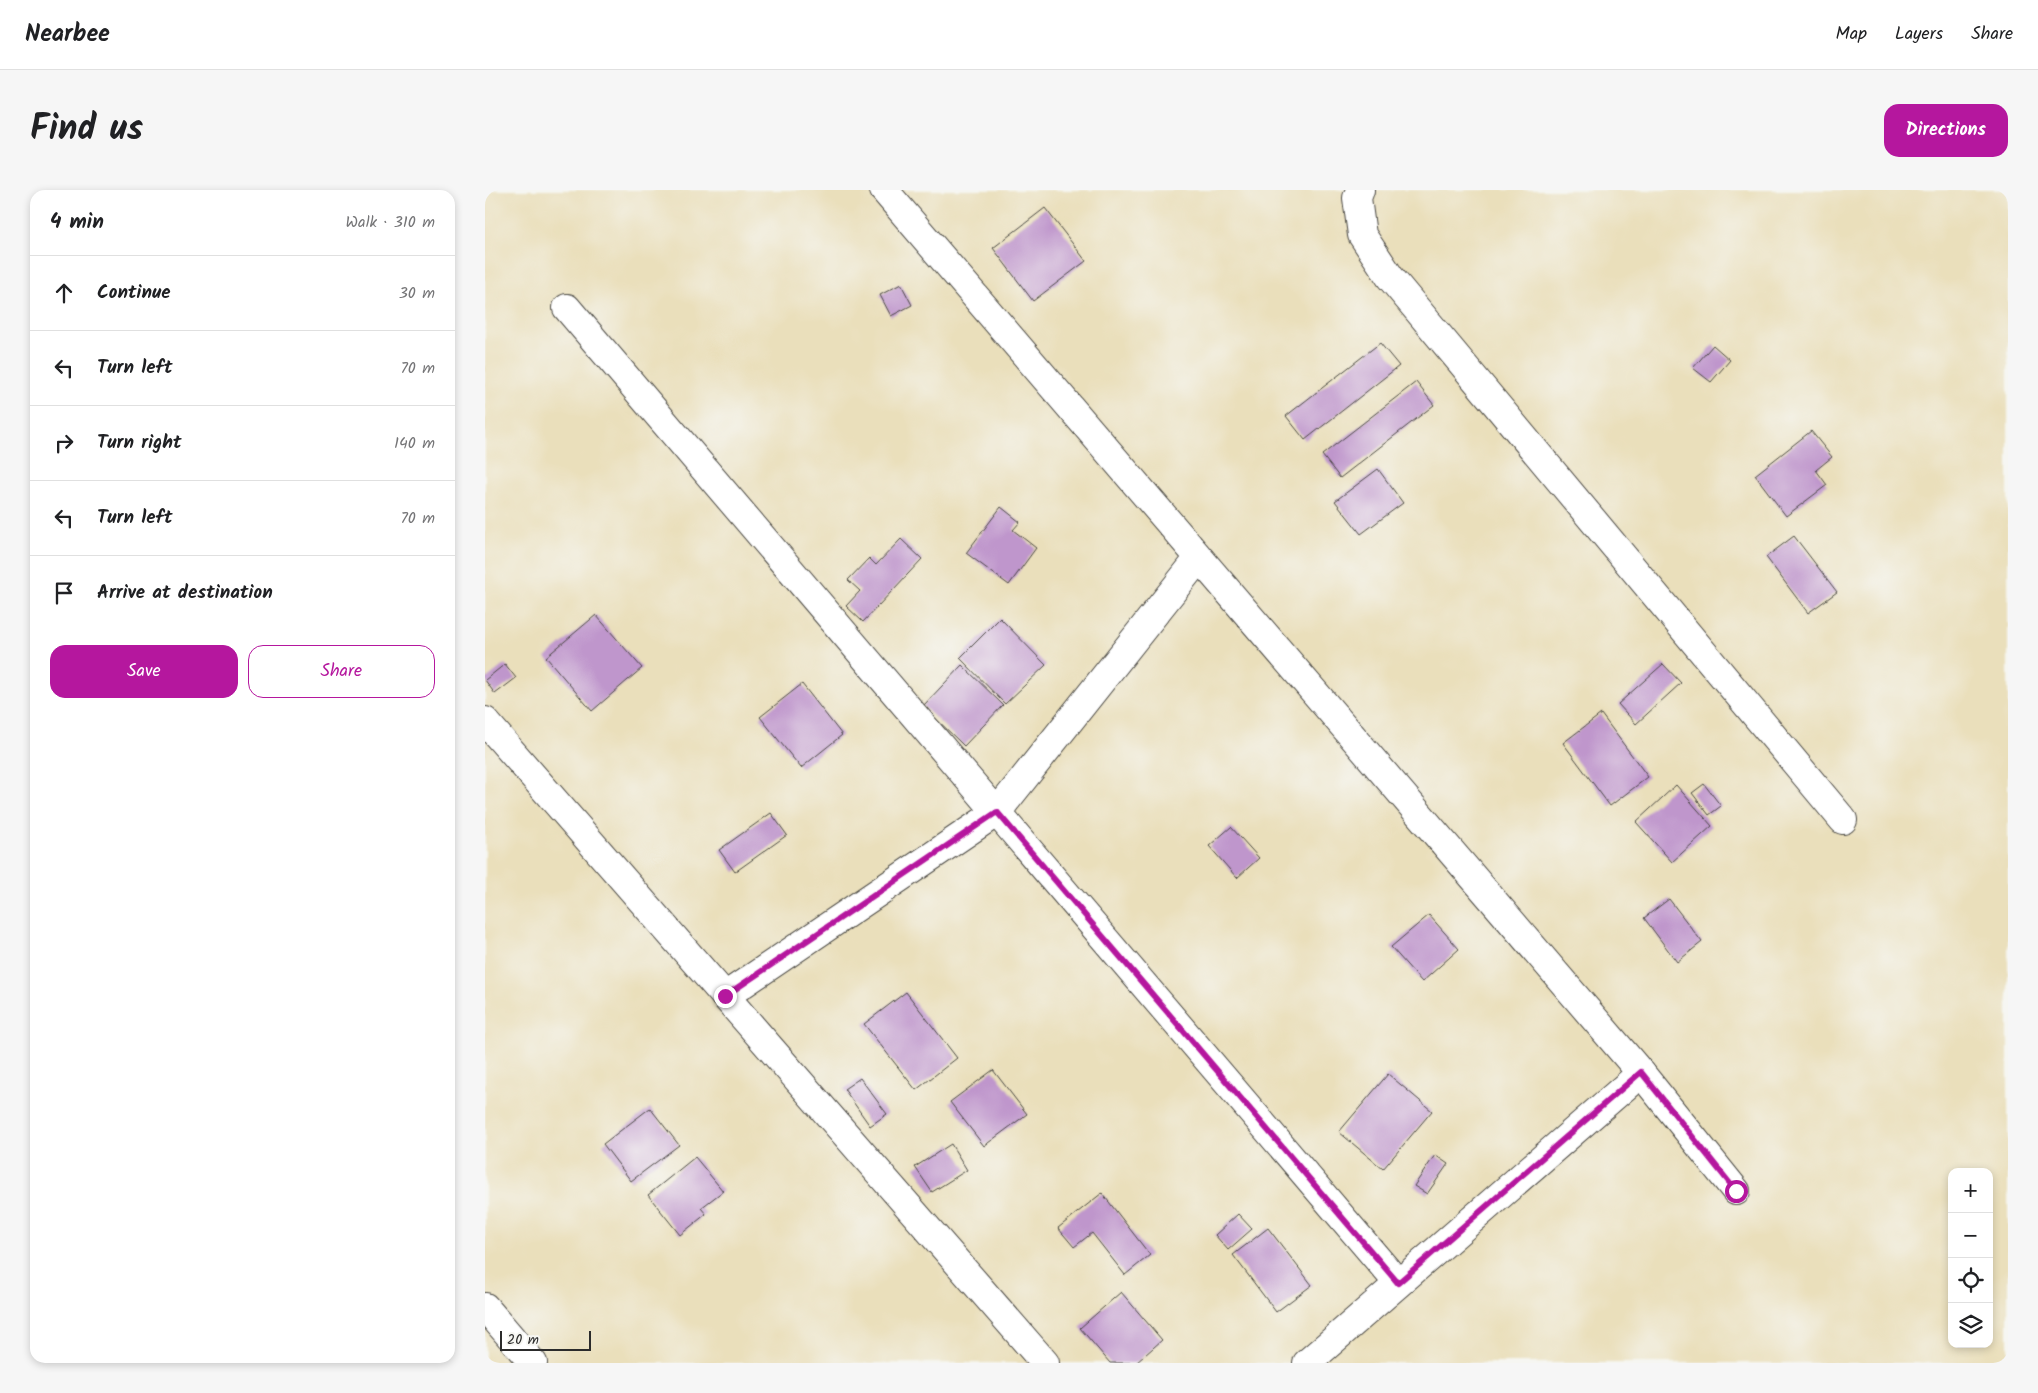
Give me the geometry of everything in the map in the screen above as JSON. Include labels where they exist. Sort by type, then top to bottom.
[{"type":"street","points":[[884,190],[1641,1072],[1736,1191]]},
{"type":"street","points":[[1360,190],[1357,198],[1362,235],[1390,276],[1843,820]]},
{"type":"street","points":[[567,308],[1398,1283]]},
{"type":"street","points":[[725,996],[997,812],[1199,558]]},
{"type":"street","points":[[485,721],[1045,1363]]},
{"type":"street","points":[[1307,1363],[1641,1072]]},
{"type":"street","points":[[485,1307],[533,1363]]},
{"type":"building","points":[[1045,208],[1086,261],[1033,301],[993,248]]},
{"type":"building","points":[[901,284],[912,305],[891,316],[880,295]]},
{"type":"building","points":[[1380,343],[1399,366],[1305,440],[1286,416]]},
{"type":"building","points":[[1713,345],[1730,360],[1711,382],[1693,368]]},
{"type":"building","points":[[1416,382],[1434,405],[1340,478],[1322,455]]},
{"type":"building","points":[[1811,431],[1832,457],[1816,470],[1827,485],[1786,516],[1755,475]]},
{"type":"building","points":[[1378,469],[1403,503],[1361,534],[1335,501]]},
{"type":"building","points":[[1001,507],[1020,522],[1013,530],[1036,548],[1009,585],[966,553]]},
{"type":"building","points":[[1794,536],[1837,592],[1808,613],[1766,557]]},
{"type":"building","points":[[901,539],[922,559],[863,622],[846,606],[860,591],[848,580],[869,558],[876,565]]},
{"type":"building","points":[[596,615],[642,668],[592,711],[546,657]]},
{"type":"building","points":[[1000,618],[1046,665],[1005,704],[960,658]]},
{"type":"building","points":[[505,664],[516,678],[495,694],[485,680]]},
{"type":"building","points":[[1663,664],[1681,683],[1636,724],[1618,704]]},
{"type":"building","points":[[962,665],[1003,705],[964,746],[923,706]]},
{"type":"building","points":[[802,684],[842,735],[801,768],[760,717]]},
{"type":"building","points":[[1601,714],[1648,777],[1610,806],[1563,743]]},
{"type":"building","points":[[1704,784],[1721,806],[1709,815],[1692,793]]},
{"type":"building","points":[[1676,785],[1712,826],[1672,862],[1636,822]]},
{"type":"building","points":[[771,813],[787,835],[735,872],[719,850]]},
{"type":"building","points":[[1231,827],[1259,858],[1237,878],[1209,846]]},
{"type":"building","points":[[1669,899],[1702,942],[1677,962],[1644,918]]},
{"type":"building","points":[[1429,915],[1459,949],[1422,982],[1391,947]]},
{"type":"building","points":[[906,992],[957,1058],[916,1090],[864,1024]]},
{"type":"building","points":[[993,1070],[1027,1114],[984,1146],[950,1102]]},
{"type":"building","points":[[1388,1074],[1432,1111],[1383,1169],[1339,1132]]},
{"type":"building","points":[[860,1078],[887,1114],[870,1126],[844,1089]]},
{"type":"building","points":[[650,1108],[679,1145],[631,1181],[603,1144]]},
{"type":"building","points":[[951,1144],[967,1170],[932,1192],[915,1167]]},
{"type":"building","points":[[1435,1155],[1448,1164],[1427,1194],[1414,1186]]},
{"type":"building","points":[[695,1157],[723,1191],[701,1208],[706,1214],[680,1235],[648,1195]]},
{"type":"building","points":[[1102,1193],[1150,1255],[1125,1275],[1092,1233],[1074,1247],[1058,1228]]},
{"type":"building","points":[[1238,1214],[1252,1229],[1228,1250],[1215,1235]]},
{"type":"building","points":[[1268,1228],[1312,1285],[1276,1312],[1233,1255]]},
{"type":"building","points":[[1121,1292],[1162,1340],[1136,1363],[1110,1363],[1080,1328]]},
{"type":"route","points":[[725,996],[997,812],[1398,1283],[1641,1072],[1736,1191]]}]
